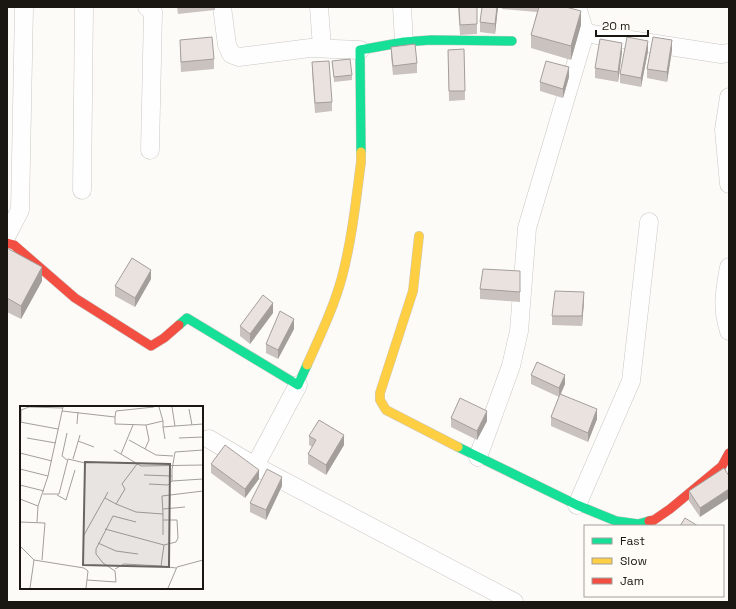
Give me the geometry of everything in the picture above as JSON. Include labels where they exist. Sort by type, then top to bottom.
[{"type":"street","points":[[7,235],[20,210],[24,7]]},
{"type":"street","points":[[82,190],[84,7]]},
{"type":"street","points":[[147,7],[153,12],[150,150]]},
{"type":"street","points":[[222,7],[227,45],[231,54],[239,57],[310,48],[360,50],[404,42],[431,40],[512,41]]},
{"type":"street","points":[[319,7],[322,48]]},
{"type":"street","points":[[402,7],[404,42]]},
{"type":"street","points":[[478,457],[511,366],[519,331],[527,228],[585,33],[577,7]]},
{"type":"street","points":[[585,33],[720,54],[729,53]]},
{"type":"street","points":[[255,466],[298,385],[330,314],[342,277],[351,238],[361,162],[360,50]]},
{"type":"street","points":[[729,97],[724,130],[729,184]]},
{"type":"street","points":[[577,505],[631,381],[649,222]]},
{"type":"street","points":[[419,236],[413,291],[380,393],[380,400],[386,410],[577,505],[616,521],[638,524],[654,520],[670,509],[722,466],[729,453]]},
{"type":"street","points":[[7,243],[14,245],[75,298],[151,346],[164,338],[187,318],[298,385]]},
{"type":"street","points":[[729,267],[724,300],[724,316],[729,331]]},
{"type":"street","points":[[209,439],[255,466],[514,602]]},
{"type":"building","points":[[459,7],[477,7],[477,24],[460,25]]},
{"type":"building","points":[[482,7],[497,7],[495,24],[480,22]]},
{"type":"building","points":[[539,7],[566,7],[581,11],[571,46],[531,35]]},
{"type":"building","points":[[212,37],[214,59],[181,62],[180,40]]},
{"type":"building","points":[[627,37],[648,41],[641,78],[620,74]]},
{"type":"building","points":[[653,37],[672,40],[667,72],[647,69]]},
{"type":"building","points":[[600,39],[622,43],[618,72],[595,68]]},
{"type":"building","points":[[415,44],[417,63],[393,66],[391,47]]},
{"type":"building","points":[[464,49],[465,91],[449,91],[448,50]]},
{"type":"building","points":[[350,59],[352,75],[334,77],[332,61]]},
{"type":"building","points":[[329,61],[332,102],[315,103],[312,62]]},
{"type":"building","points":[[546,61],[569,67],[563,89],[540,82]]},
{"type":"building","points":[[7,248],[42,267],[21,306],[7,298]]},
{"type":"building","points":[[132,258],[151,270],[135,298],[115,286]]},
{"type":"building","points":[[483,269],[520,271],[520,292],[480,289]]},
{"type":"building","points":[[555,291],[584,292],[582,316],[552,316]]},
{"type":"building","points":[[263,295],[273,303],[250,334],[240,326]]},
{"type":"building","points":[[280,311],[294,319],[278,350],[266,344]]},
{"type":"building","points":[[537,362],[565,375],[559,388],[531,375]]},
{"type":"building","points":[[560,394],[597,409],[588,433],[551,417]]},
{"type":"building","points":[[460,398],[487,411],[477,431],[451,418]]},
{"type":"building","points":[[319,420],[344,435],[326,465],[308,454],[316,440],[309,436]]},
{"type":"building","points":[[225,445],[259,470],[245,489],[211,464]]},
{"type":"building","points":[[724,468],[729,476],[729,489],[700,508],[689,491]]},
{"type":"building","points":[[267,469],[282,477],[266,510],[250,503]]},
{"type":"building","points":[[685,518],[696,525],[681,525]]},
{"type":"traffic: fast","points":[[361,152],[360,50],[404,42],[431,40],[512,41]]},
{"type":"traffic: fast","points":[[179,325],[187,318],[298,385],[307,365]]},
{"type":"traffic: fast","points":[[458,447],[577,505],[616,521],[638,524],[649,521]]},
{"type":"traffic: slow","points":[[307,365],[331,310],[342,277],[353,220],[361,152]]},
{"type":"traffic: slow","points":[[419,236],[413,291],[380,393],[380,400],[386,410],[458,447]]},
{"type":"traffic: jam","points":[[7,243],[14,245],[75,298],[151,346],[164,338],[179,325]]},
{"type":"traffic: jam","points":[[649,521],[654,520],[670,509],[722,466],[729,453]]}]
